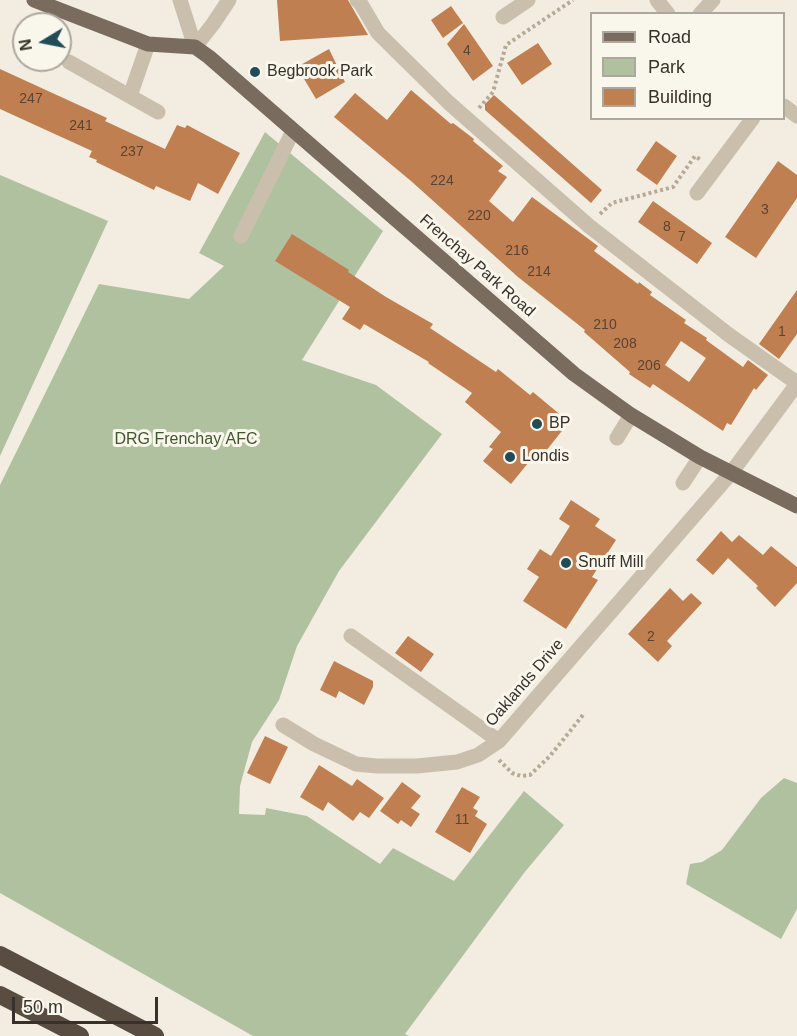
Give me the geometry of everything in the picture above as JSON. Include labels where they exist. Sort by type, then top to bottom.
[{"type":"highway","points":[[0,956],[155,1036]]},
{"type":"highway","points":[[0,995],[80,1036]]},
{"type":"main road","points":[[34,0],[148,44],[195,46]]},
{"type":"main road","name":"Frenchay Park Road","points":[[195,46],[574,374],[631,415],[700,457],[797,506]]},
{"type":"street","points":[[180,0],[195,46]]},
{"type":"street","points":[[195,46],[229,0]]},
{"type":"street","points":[[357,0],[362,4],[378,33],[468,119],[589,225],[729,335],[797,383]]},
{"type":"street","points":[[503,17],[528,0]]},
{"type":"street","points":[[657,0],[667,12]]},
{"type":"street","points":[[702,12],[713,0]]},
{"type":"street","points":[[130,96],[148,44]]},
{"type":"street","points":[[72,64],[158,112]]},
{"type":"street","points":[[697,193],[752,120]]},
{"type":"street","points":[[241,236],[293,131]]},
{"type":"street","name":"Oaklands Drive","points":[[283,725],[314,744],[356,764],[417,766],[457,762],[478,755],[494,744],[731,473],[797,383]]},
{"type":"street","points":[[616,438],[631,415]]},
{"type":"street","points":[[683,483],[700,457]]},
{"type":"street","points":[[351,636],[494,744]]},
{"type":"path","points":[[468,119],[493,92],[506,45],[573,0]]},
{"type":"path","points":[[589,225],[612,203],[673,186],[695,156],[715,170]]},
{"type":"path","points":[[494,744],[506,768],[521,776],[530,775],[550,756],[583,715]]},
{"type":"green space","name":"DRG Frenchay AFC","points":[[265,132],[383,231],[302,360],[376,385],[442,434],[339,571],[297,646],[279,700],[252,742],[240,786],[239,814],[265,815],[266,808],[307,816],[380,864],[393,848],[454,881],[524,791],[564,825],[524,873],[405,1034],[409,1036],[253,1036],[0,893],[0,485],[99,284],[189,299],[224,266],[199,253]]},
{"type":"green space","points":[[0,175],[108,221],[0,456]]},
{"type":"green space","points":[[784,778],[797,783],[797,909],[781,939],[686,884],[690,864],[702,862],[722,850],[761,798]]},
{"type":"building","points":[[277,0],[348,0],[368,35],[280,41]]},
{"type":"building","points":[[451,6],[463,23],[443,38],[431,20]]},
{"type":"building","points":[[464,24],[493,66],[473,81],[447,44]]},
{"type":"building","points":[[538,43],[552,64],[522,85],[507,63]]},
{"type":"building","points":[[329,49],[345,82],[316,99],[297,67]]},
{"type":"building","points":[[0,69],[107,118],[105,121],[165,149],[177,125],[185,128],[187,125],[240,153],[218,194],[198,183],[190,201],[156,186],[154,190],[96,162],[97,160],[89,157],[92,151],[0,109]]},
{"type":"building","points":[[411,90],[451,124],[453,123],[474,139],[473,141],[503,166],[498,171],[507,177],[489,201],[513,222],[532,197],[598,246],[594,251],[652,292],[650,295],[686,320],[684,323],[707,338],[706,340],[743,367],[748,360],[768,375],[756,390],[754,388],[731,425],[727,423],[723,431],[653,384],[650,388],[629,374],[630,372],[584,332],[585,330],[518,277],[411,181],[334,117],[355,93],[387,120]],"holes":[[[681,341],[706,358],[689,382],[665,365]]]},
{"type":"building","points":[[494,95],[602,190],[591,203],[485,110],[485,104]]},
{"type":"building","points":[[656,141],[677,156],[657,185],[636,170]]},
{"type":"building","points":[[778,161],[797,175],[797,198],[756,258],[725,237]]},
{"type":"building","points":[[653,201],[712,243],[697,264],[638,222]]},
{"type":"building","points":[[292,234],[349,270],[348,272],[386,297],[433,324],[430,328],[496,372],[498,369],[530,395],[533,392],[569,422],[542,456],[537,452],[511,484],[483,461],[493,449],[489,447],[501,432],[465,402],[472,393],[429,362],[364,324],[360,330],[342,319],[350,307],[275,261]]},
{"type":"building","points":[[797,290],[797,334],[779,359],[759,344]]},
{"type":"building","name":"Snuff Mill","points":[[571,500],[600,519],[595,526],[616,540],[592,577],[598,580],[566,629],[523,601],[539,577],[527,569],[540,549],[551,556],[570,526],[559,519]]},
{"type":"building","points":[[721,531],[732,542],[739,535],[763,555],[771,546],[797,567],[797,583],[775,607],[756,588],[758,586],[728,558],[713,575],[696,560]]},
{"type":"building","points":[[670,588],[683,601],[691,593],[702,603],[667,641],[672,646],[658,662],[628,634]]},
{"type":"building","points":[[408,636],[434,654],[421,672],[395,653]]},
{"type":"building","points":[[334,661],[373,681],[373,687],[364,705],[339,691],[336,698],[320,690]]},
{"type":"building","points":[[265,736],[288,747],[270,784],[247,773]]},
{"type":"building","points":[[319,765],[352,786],[357,779],[384,798],[369,818],[360,812],[353,821],[328,802],[323,811],[300,797]]},
{"type":"building","points":[[402,782],[421,796],[411,808],[420,814],[411,827],[401,820],[398,824],[380,811]]},
{"type":"building","points":[[462,787],[480,797],[473,808],[478,811],[475,816],[487,824],[470,853],[435,832]]},
{"type":"place","name":"Begbrook Park","points":[[255,72]]},
{"type":"place","name":"BP","points":[[537,424]]},
{"type":"place","name":"Londis","points":[[510,457]]},
{"type":"place","name":"Snuff Mill","points":[[566,563]]}]
